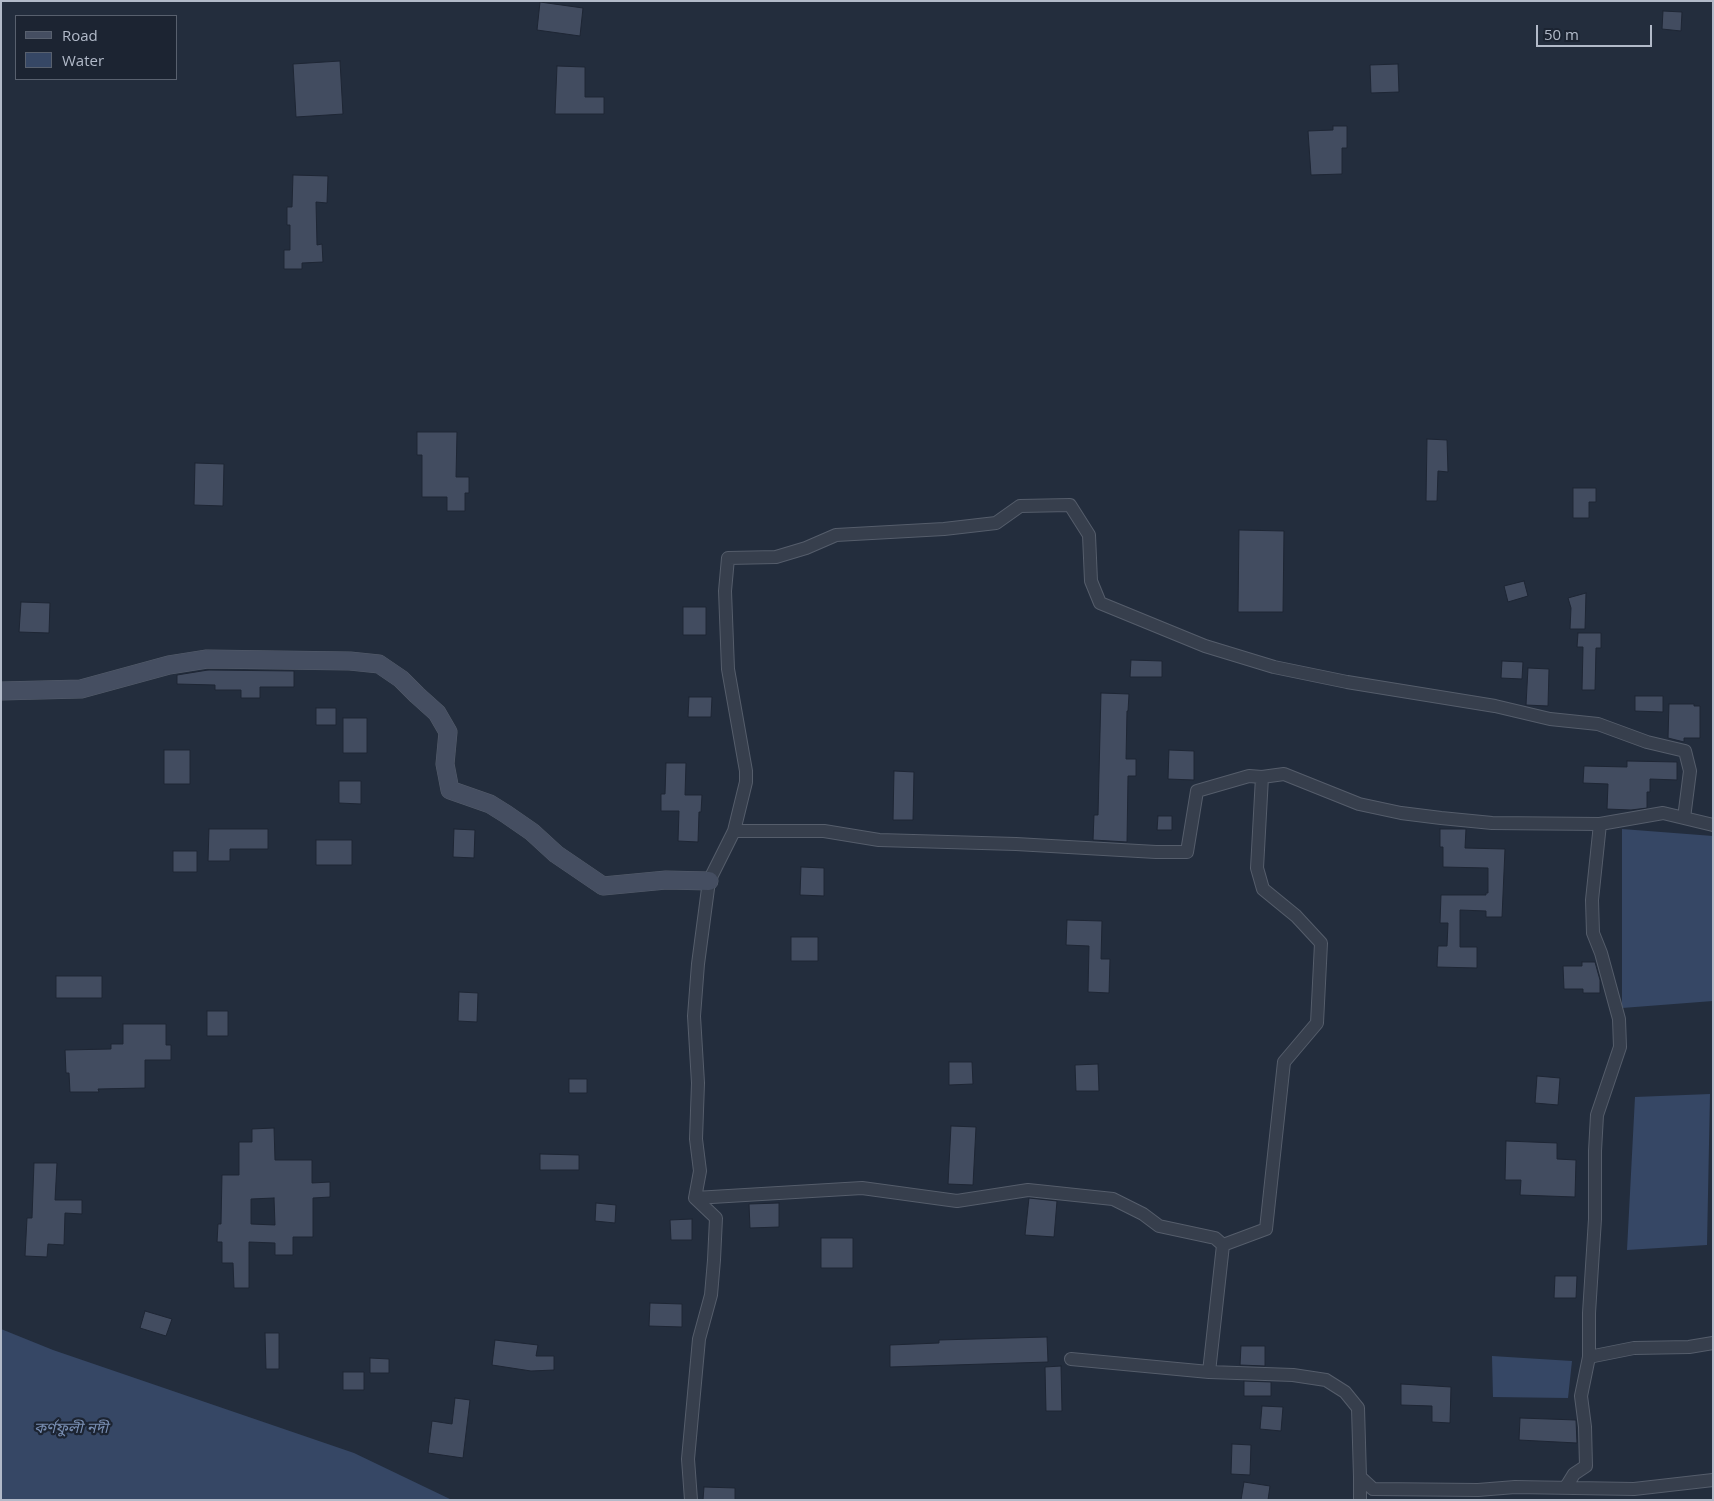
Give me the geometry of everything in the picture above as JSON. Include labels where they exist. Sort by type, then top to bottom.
[{"type":"street","points":[[695,1198],[700,1171],[696,1139],[698,1083],[694,1016],[698,964],[709,881],[734,831],[746,782],[746,771],[728,669],[725,591],[728,558],[776,557],[806,548],[836,535],[944,529],[996,522],[1020,506],[1070,504],[1089,535],[1091,581],[1100,603],[1205,646],[1274,667],[1347,682],[1495,706],[1550,719],[1598,724],[1647,742],[1685,751],[1690,771],[1684,818]]},
{"type":"street","points":[[1,691],[81,689],[169,665],[207,660],[350,661],[379,664],[401,679],[437,712],[448,732],[445,764],[450,790],[490,804],[506,814],[532,832],[556,854],[603,886],[666,880],[709,881]]},
{"type":"street","points":[[734,831],[824,832],[879,840],[1187,852],[1197,790],[1249,776],[1262,777],[1284,774],[1359,804],[1401,814],[1492,823],[1600,824],[1663,814],[1713,825]]},
{"type":"street","points":[[1224,1245],[1266,1229],[1284,1062],[1317,1023],[1321,943],[1296,916],[1263,889],[1257,868],[1262,777]]},
{"type":"street","points":[[1566,1487],[1574,1474],[1586,1466],[1585,1427],[1581,1396],[1589,1357],[1597,1115],[1620,1047],[1619,1019],[1601,953],[1592,933],[1592,900],[1600,824]]},
{"type":"street","points":[[695,1198],[862,1188],[957,1201],[1028,1190],[1113,1199],[1142,1214],[1159,1226],[1215,1238],[1224,1245]]},
{"type":"street","points":[[691,1500],[688,1459],[699,1339],[710,1295],[716,1218],[695,1198]]},
{"type":"street","points":[[1209,1372],[1224,1245]]},
{"type":"street","points":[[1589,1357],[1634,1348],[1690,1347],[1713,1344]]},
{"type":"street","points":[[1071,1359],[1209,1372],[1293,1375],[1326,1380],[1345,1392],[1358,1408],[1360,1500]]},
{"type":"street","points":[[1360,1477],[1372,1489],[1478,1490],[1515,1487],[1634,1489],[1713,1480]]},
{"type":"water","points":[[1622,829],[1713,836],[1713,1001],[1622,1008]]},
{"type":"water","points":[[1710,1094],[1707,1245],[1627,1250],[1635,1097]]},
{"type":"water","name":"কর্ণফুলী নদী","points":[[1,1329],[53,1350],[354,1453],[452,1500],[1,1500]]},
{"type":"water","points":[[1492,1356],[1572,1361],[1568,1398],[1493,1397]]},
{"type":"building","points":[[540,2],[583,8],[580,36],[537,30]]},
{"type":"building","points":[[1663,11],[1682,12],[1681,31],[1662,29]]},
{"type":"building","points":[[340,61],[343,114],[296,117],[293,64]]},
{"type":"building","points":[[1398,64],[1399,92],[1371,93],[1370,65]]},
{"type":"building","points":[[557,66],[585,67],[585,97],[604,97],[604,114],[555,114]]},
{"type":"building","points":[[1333,126],[1347,126],[1347,148],[1342,148],[1342,174],[1311,175],[1308,131],[1333,130]]},
{"type":"building","points":[[293,175],[328,176],[327,203],[316,202],[317,245],[322,244],[323,262],[302,263],[302,269],[284,269],[284,250],[290,250],[290,225],[287,225],[287,207],[292,207]]},
{"type":"building","points":[[417,432],[457,432],[456,477],[469,477],[469,493],[465,493],[465,511],[447,511],[447,497],[422,497],[422,455],[417,455]]},
{"type":"building","points":[[1427,439],[1447,440],[1448,472],[1438,471],[1437,501],[1426,501]]},
{"type":"building","points":[[195,463],[224,464],[223,506],[194,505]]},
{"type":"building","points":[[1573,488],[1596,488],[1596,502],[1589,502],[1589,518],[1573,518]]},
{"type":"building","points":[[1239,530],[1284,531],[1283,612],[1238,612]]},
{"type":"building","points":[[1524,581],[1528,596],[1508,602],[1504,586]]},
{"type":"building","points":[[1586,593],[1585,629],[1570,629],[1571,608],[1568,598]]},
{"type":"building","points":[[21,602],[50,603],[49,633],[19,632]]},
{"type":"building","points":[[683,607],[706,607],[706,635],[683,635]]},
{"type":"building","points":[[1578,633],[1601,633],[1601,648],[1596,648],[1595,690],[1582,690],[1583,647],[1577,647]]},
{"type":"building","points":[[1131,660],[1162,661],[1162,677],[1130,677]]},
{"type":"building","points":[[1502,661],[1523,662],[1522,679],[1501,678]]},
{"type":"building","points":[[1528,668],[1549,669],[1548,706],[1526,705]]},
{"type":"building","points":[[208,670],[294,671],[294,687],[260,687],[260,698],[241,698],[241,690],[215,690],[215,685],[177,684],[177,675]]},
{"type":"building","points":[[1101,693],[1129,694],[1126,759],[1136,759],[1136,776],[1128,776],[1127,842],[1093,840],[1094,815],[1098,815]]},
{"type":"building","points":[[1635,696],[1663,696],[1663,712],[1635,711]]},
{"type":"building","points":[[689,697],[712,697],[711,717],[688,717]]},
{"type":"building","points":[[1669,704],[1694,704],[1694,706],[1700,706],[1700,738],[1684,738],[1684,742],[1668,738]]},
{"type":"building","points":[[316,708],[336,708],[336,725],[316,725]]},
{"type":"building","points":[[343,718],[367,718],[367,753],[343,753]]},
{"type":"building","points":[[164,750],[190,750],[190,784],[164,784]]},
{"type":"building","points":[[1169,750],[1194,751],[1194,780],[1168,779]]},
{"type":"building","points":[[1627,761],[1677,762],[1677,780],[1650,779],[1650,792],[1647,792],[1647,808],[1631,810],[1607,809],[1608,784],[1583,783],[1584,766],[1627,767]]},
{"type":"building","points":[[666,763],[686,763],[685,795],[702,795],[701,812],[699,812],[698,842],[678,841],[679,811],[661,811],[661,794],[665,794]]},
{"type":"building","points":[[894,771],[914,772],[913,820],[893,820]]},
{"type":"building","points":[[339,781],[361,781],[361,804],[339,803]]},
{"type":"building","points":[[1158,816],[1172,816],[1172,830],[1157,830]]},
{"type":"building","points":[[209,829],[268,829],[268,849],[230,849],[230,861],[208,861]]},
{"type":"building","points":[[454,829],[475,830],[474,858],[453,857]]},
{"type":"building","points":[[1440,829],[1466,829],[1465,848],[1505,849],[1502,917],[1486,917],[1486,911],[1460,910],[1460,947],[1477,947],[1477,968],[1437,967],[1438,946],[1447,946],[1448,923],[1440,923],[1441,895],[1486,895],[1488,893],[1488,868],[1443,867],[1443,847],[1440,847]]},
{"type":"building","points":[[316,840],[352,840],[352,865],[316,865]]},
{"type":"building","points":[[173,851],[197,851],[197,872],[173,872]]},
{"type":"building","points":[[801,867],[824,868],[824,896],[800,895]]},
{"type":"building","points":[[1067,920],[1102,921],[1101,959],[1110,959],[1109,993],[1088,992],[1089,946],[1066,945]]},
{"type":"building","points":[[791,937],[818,937],[818,961],[791,961]]},
{"type":"building","points":[[1582,962],[1595,962],[1600,980],[1600,993],[1583,993],[1583,989],[1564,989],[1563,966],[1582,966]]},
{"type":"building","points":[[56,976],[102,976],[102,998],[56,998]]},
{"type":"building","points":[[459,992],[478,993],[477,1022],[458,1021]]},
{"type":"building","points":[[207,1011],[228,1011],[228,1036],[207,1036]]},
{"type":"building","points":[[123,1024],[166,1024],[166,1045],[171,1045],[171,1060],[145,1060],[145,1088],[98,1089],[99,1092],[70,1092],[69,1073],[66,1073],[65,1050],[111,1049],[111,1044],[123,1044]]},
{"type":"building","points":[[949,1062],[972,1062],[973,1084],[949,1085]]},
{"type":"building","points":[[1098,1064],[1099,1091],[1076,1091],[1075,1065]]},
{"type":"building","points":[[1537,1076],[1560,1078],[1558,1105],[1535,1103]]},
{"type":"building","points":[[569,1079],[587,1079],[587,1093],[569,1093]]},
{"type":"building","points":[[951,1126],[976,1127],[973,1185],[948,1184]]},
{"type":"building","points":[[274,1128],[275,1160],[312,1160],[312,1183],[330,1182],[330,1197],[313,1198],[313,1237],[293,1237],[293,1255],[275,1255],[275,1243],[249,1242],[249,1288],[234,1288],[233,1263],[222,1263],[222,1242],[217,1242],[218,1224],[221,1224],[222,1175],[239,1175],[239,1142],[252,1142],[252,1129]],"holes":[[[274,1198],[275,1225],[251,1224],[251,1199]]]},
{"type":"building","points":[[1506,1141],[1557,1143],[1557,1159],[1576,1160],[1575,1197],[1520,1195],[1521,1180],[1505,1180]]},
{"type":"building","points":[[540,1154],[579,1155],[579,1170],[540,1170]]},
{"type":"building","points":[[34,1163],[57,1163],[55,1200],[82,1200],[82,1214],[65,1213],[64,1245],[48,1244],[47,1257],[25,1256],[27,1218],[32,1218]]},
{"type":"building","points":[[1029,1198],[1057,1201],[1054,1237],[1025,1235]]},
{"type":"building","points":[[596,1203],[616,1205],[615,1223],[595,1221]]},
{"type":"building","points":[[779,1203],[779,1227],[750,1228],[749,1204]]},
{"type":"building","points":[[692,1219],[692,1240],[671,1240],[670,1220]]},
{"type":"building","points":[[821,1238],[853,1238],[853,1268],[821,1268]]},
{"type":"building","points":[[1555,1276],[1577,1276],[1576,1298],[1554,1298]]},
{"type":"building","points":[[650,1303],[682,1304],[682,1327],[649,1326]]},
{"type":"building","points":[[145,1311],[172,1319],[166,1336],[140,1328]]},
{"type":"building","points":[[265,1333],[279,1333],[279,1369],[266,1369]]},
{"type":"building","points":[[1047,1337],[1048,1362],[890,1367],[890,1345],[939,1343],[939,1340]]},
{"type":"building","points":[[495,1340],[538,1345],[536,1356],[554,1356],[554,1370],[531,1371],[492,1365]]},
{"type":"building","points":[[1241,1346],[1265,1346],[1265,1366],[1240,1365]]},
{"type":"building","points":[[370,1358],[389,1359],[389,1373],[370,1373]]},
{"type":"building","points":[[1061,1366],[1062,1411],[1046,1411],[1045,1367]]},
{"type":"building","points":[[343,1372],[364,1372],[364,1390],[343,1390]]},
{"type":"building","points":[[1244,1381],[1271,1382],[1271,1396],[1244,1396]]},
{"type":"building","points":[[1401,1384],[1451,1387],[1450,1423],[1432,1422],[1432,1406],[1401,1405]]},
{"type":"building","points":[[455,1398],[470,1400],[463,1458],[428,1453],[432,1421],[452,1424]]},
{"type":"building","points":[[1262,1406],[1283,1407],[1281,1431],[1260,1429]]},
{"type":"building","points":[[1520,1418],[1576,1420],[1577,1443],[1519,1440]]},
{"type":"building","points":[[1232,1444],[1251,1445],[1250,1475],[1231,1474]]},
{"type":"building","points":[[1244,1482],[1270,1486],[1268,1500],[1241,1500]]},
{"type":"building","points":[[704,1487],[735,1488],[735,1500],[703,1500]]}]
